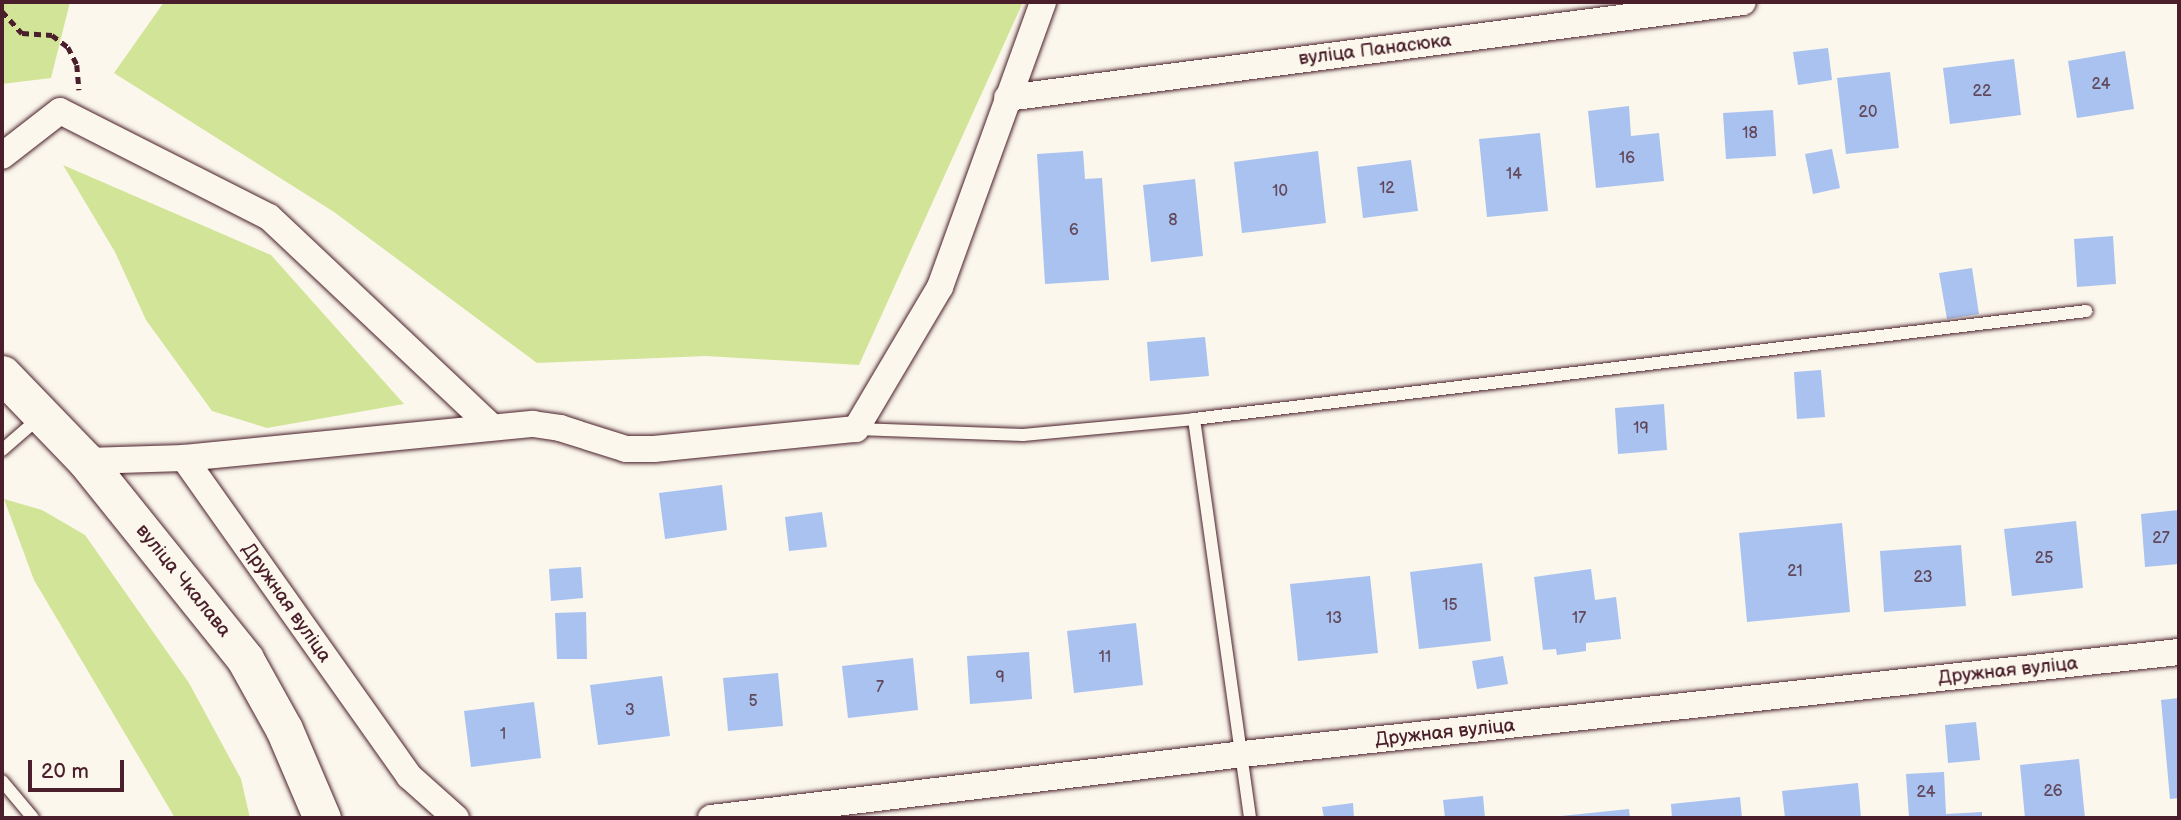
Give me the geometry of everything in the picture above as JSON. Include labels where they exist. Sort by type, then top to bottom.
[{"type":"street","points":[[86,461],[184,458],[533,425],[560,428],[626,449],[654,449],[856,429],[940,287],[1043,2]]},
{"type":"street","name":"вуліца Панасюка","points":[[1007,98],[1743,2]]},
{"type":"street","points":[[2,156],[61,111],[269,217],[492,427]]},
{"type":"street","name":"вуліца Чкалава","points":[[2,374],[86,461],[245,659],[284,729],[322,818]]},
{"type":"street","name":"Дружная вуліца","points":[[184,458],[409,776],[456,818]]},
{"type":"street","name":"Дружная вуліца","points":[[711,818],[1243,754],[2179,652]]},
{"type":"lane","points":[[856,429],[1023,435],[1194,419],[2086,311]]},
{"type":"lane","points":[[2,450],[42,416]]},
{"type":"lane","points":[[1194,419],[1250,818]]},
{"type":"lane","points":[[2,781],[33,818]]},
{"type":"path","points":[[2,11],[22,33],[52,35],[68,47],[77,65],[81,122]]},
{"type":"green space","points":[[2,2],[70,2],[51,78],[2,84]]},
{"type":"green space","points":[[164,2],[1023,2],[859,365],[706,356],[537,363],[334,212],[114,73]]},
{"type":"green space","points":[[63,165],[271,255],[404,404],[267,428],[212,411],[146,320],[115,252]]},
{"type":"green space","points":[[4,499],[42,510],[85,535],[189,683],[241,779],[250,818],[175,818],[34,580]]},
{"type":"building","points":[[1828,48],[1832,80],[1798,85],[1793,52]]},
{"type":"building","points":[[2125,51],[2134,109],[2077,118],[2068,61]]},
{"type":"building","points":[[2014,59],[2021,115],[1950,124],[1943,68]]},
{"type":"building","points":[[1890,72],[1899,148],[1846,154],[1837,78]]},
{"type":"building","points":[[1629,106],[1631,136],[1659,133],[1664,181],[1596,188],[1588,111]]},
{"type":"building","points":[[1773,110],[1776,156],[1726,159],[1723,113]]},
{"type":"building","points":[[1540,133],[1548,211],[1487,217],[1479,139]]},
{"type":"building","points":[[1832,149],[1840,188],[1813,194],[1805,154]]},
{"type":"building","points":[[1083,151],[1085,179],[1102,178],[1109,280],[1045,284],[1037,154]]},
{"type":"building","points":[[1318,151],[1326,223],[1242,233],[1234,162]]},
{"type":"building","points":[[1411,160],[1418,211],[1363,218],[1357,167]]},
{"type":"building","points":[[1195,179],[1203,256],[1151,262],[1143,185]]},
{"type":"building","points":[[2113,236],[2116,284],[2077,287],[2074,239]]},
{"type":"building","points":[[1972,268],[1979,314],[1947,319],[1939,273]]},
{"type":"building","points":[[1205,337],[1209,376],[1150,381],[1147,342]]},
{"type":"building","points":[[1821,370],[1825,417],[1797,419],[1794,372]]},
{"type":"building","points":[[1664,404],[1667,450],[1618,454],[1615,408]]},
{"type":"building","points":[[722,485],[727,530],[665,539],[659,493]]},
{"type":"building","points":[[2179,510],[2179,564],[2145,567],[2141,514]]},
{"type":"building","points":[[822,512],[827,547],[789,551],[785,517]]},
{"type":"building","points":[[2076,521],[2083,588],[2012,596],[2004,529]]},
{"type":"building","points":[[1842,523],[1850,612],[1747,622],[1739,533]]},
{"type":"building","points":[[1961,545],[1966,606],[1884,612],[1880,551]]},
{"type":"building","points":[[1482,563],[1491,641],[1419,649],[1410,572]]},
{"type":"building","points":[[581,567],[583,598],[551,601],[549,569]]},
{"type":"building","points":[[1591,569],[1595,600],[1616,597],[1621,639],[1586,643],[1586,651],[1557,655],[1556,649],[1543,650],[1534,577]]},
{"type":"building","points":[[1370,576],[1378,653],[1298,661],[1290,584]]},
{"type":"building","points":[[586,612],[587,659],[557,659],[555,613]]},
{"type":"building","points":[[1136,623],[1143,685],[1074,693],[1067,631]]},
{"type":"building","points":[[1029,652],[1032,699],[970,704],[967,656]]},
{"type":"building","points":[[1503,656],[1508,684],[1477,689],[1472,661]]},
{"type":"building","points":[[913,658],[918,710],[848,718],[842,666]]},
{"type":"building","points":[[778,673],[783,726],[728,731],[723,678]]},
{"type":"building","points":[[662,676],[670,736],[598,745],[590,685]]},
{"type":"building","points":[[2179,698],[2179,798],[2170,799],[2161,700]]},
{"type":"building","points":[[534,702],[541,758],[471,767],[464,711]]},
{"type":"building","points":[[1976,722],[1980,760],[1948,763],[1945,725]]},
{"type":"building","points":[[2079,759],[2085,818],[2025,818],[2020,765]]},
{"type":"building","points":[[1944,772],[1946,814],[1982,812],[1982,818],[1909,818],[1906,774]]},
{"type":"building","points":[[1858,783],[1861,818],[1785,818],[1782,791]]},
{"type":"building","points":[[1483,796],[1485,818],[1445,818],[1443,800]]},
{"type":"building","points":[[1740,797],[1742,818],[1672,818],[1671,804]]},
{"type":"building","points":[[1353,803],[1354,818],[1324,818],[1322,807]]},
{"type":"building","points":[[1629,809],[1630,818],[1561,818],[1561,816]]}]
